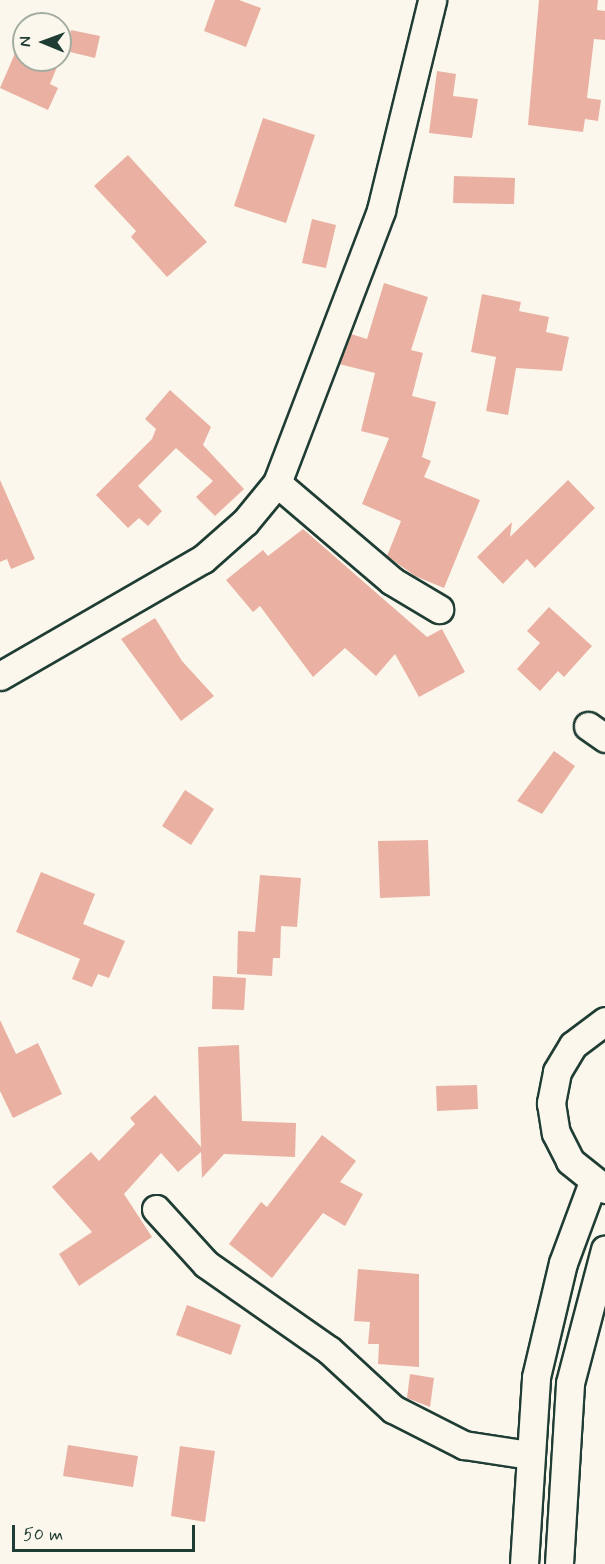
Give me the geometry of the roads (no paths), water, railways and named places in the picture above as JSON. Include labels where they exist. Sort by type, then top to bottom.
[{"type":"street","points":[[0,676],[203,559],[245,522],[277,483],[381,210],[432,0]]},
{"type":"street","points":[[277,483],[392,581],[439,609]]},
{"type":"street","points":[[524,1564],[529,1455],[536,1377],[563,1263],[599,1186],[570,1161],[556,1133],[551,1102],[557,1072],[573,1045],[605,1021]]},
{"type":"street","points":[[156,1209],[206,1264],[329,1350],[393,1409],[464,1445],[529,1455]]},
{"type":"street","points":[[559,1564],[570,1383],[605,1250]]}]
